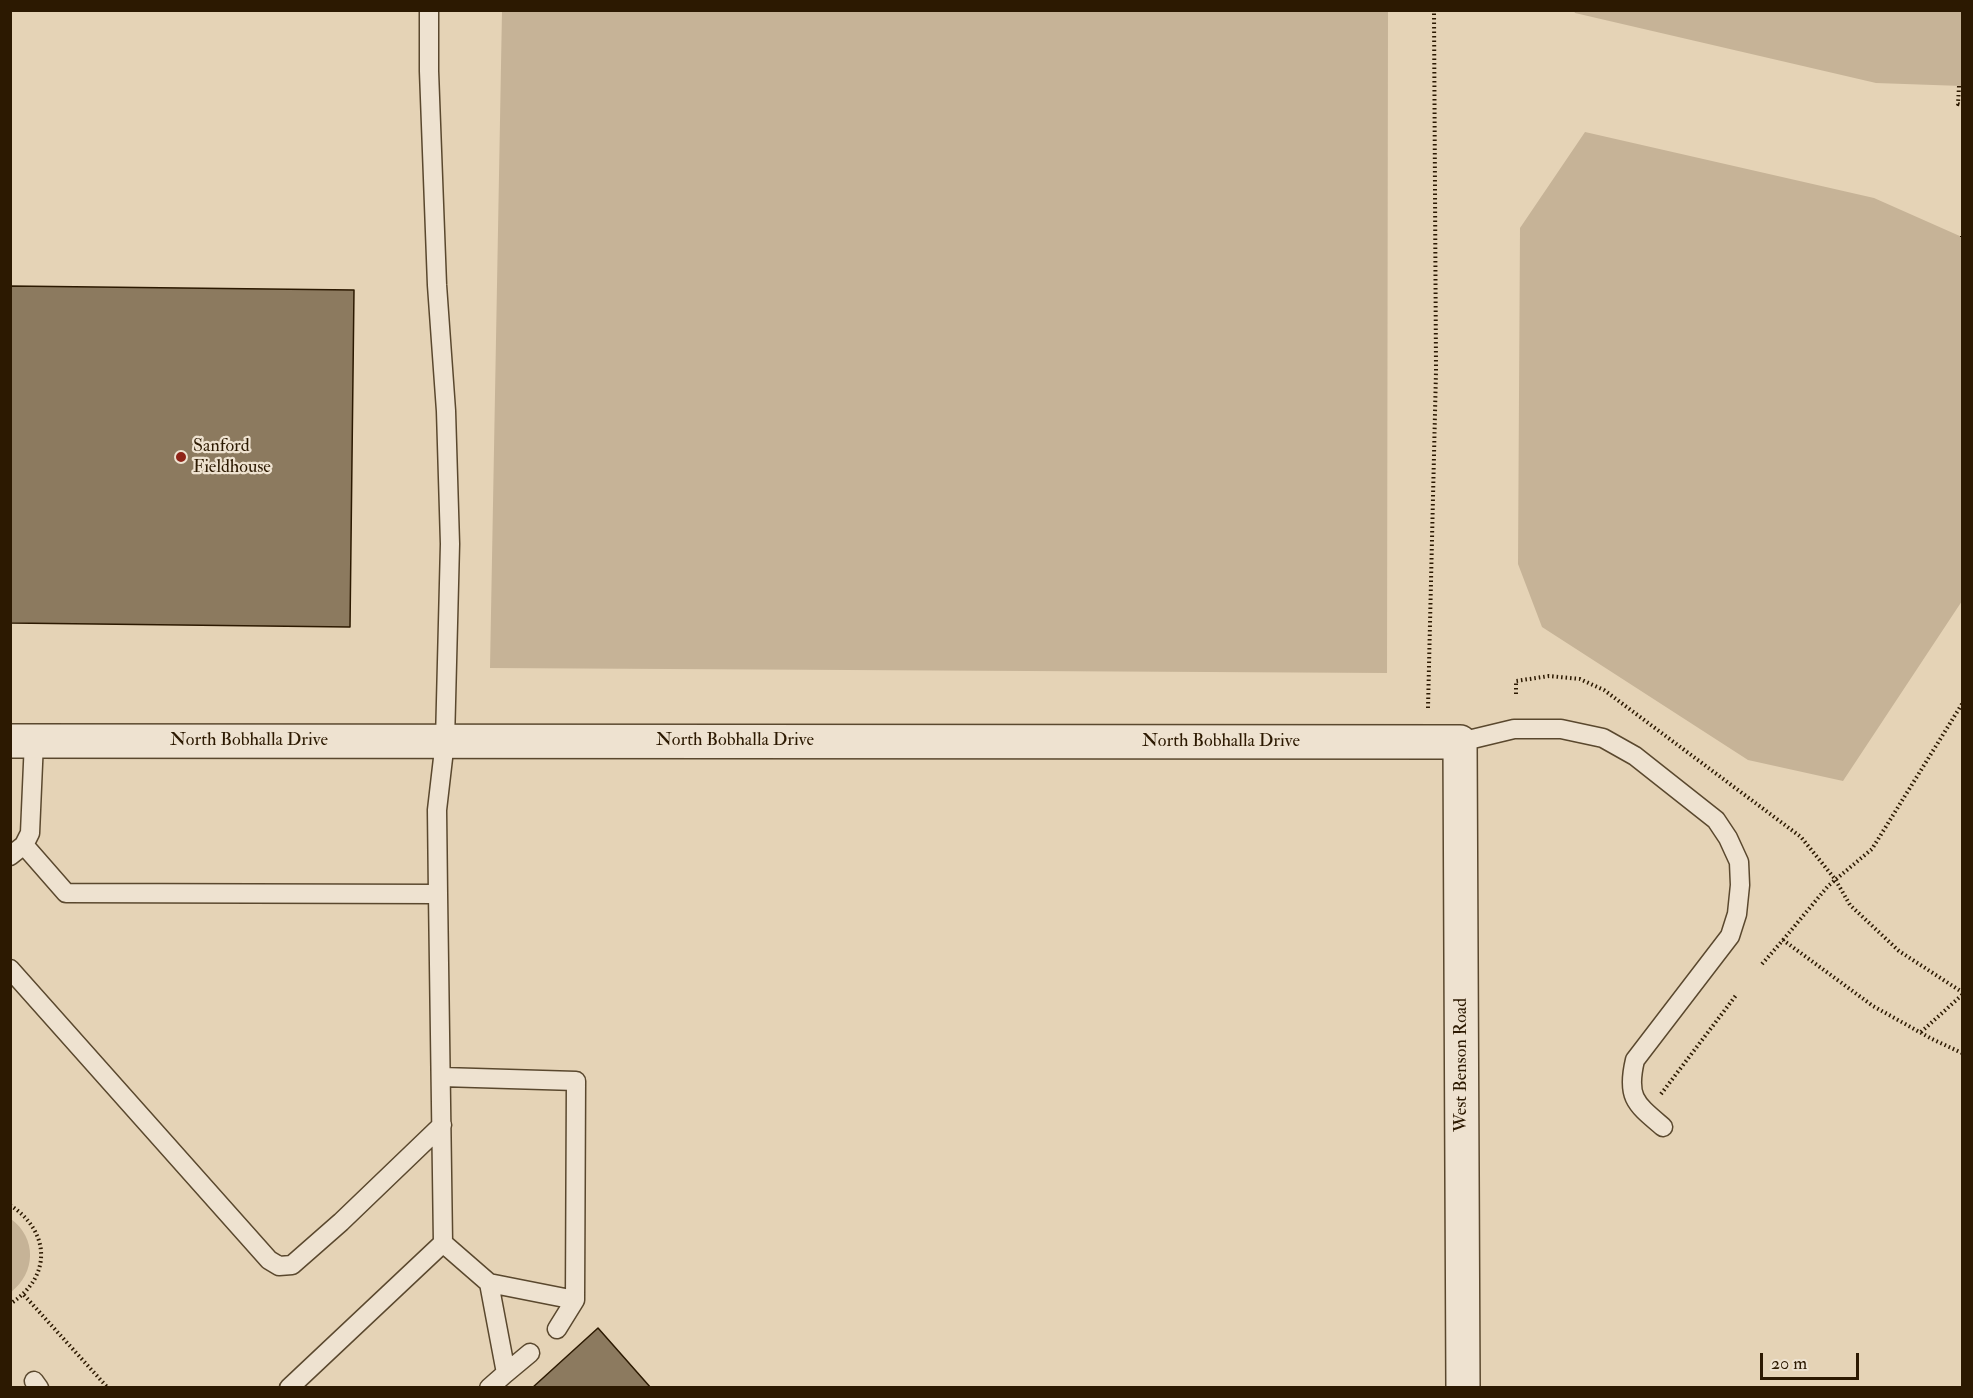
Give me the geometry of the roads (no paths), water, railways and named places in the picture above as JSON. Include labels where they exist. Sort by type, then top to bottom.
[{"type":"street","name":"North Bobhalla Drive","points":[[22,741],[1460,742]]},
{"type":"street","name":"West Benson Road","points":[[1460,742],[1463,1388]]},
{"type":"lane","points":[[289,1388],[443,1243],[437,810],[445,741],[450,544],[446,411],[437,285],[429,10]]},
{"type":"lane","points":[[1460,742],[1515,729],[1561,729],[1603,738],[1635,756],[1716,820],[1728,838],[1739,862],[1740,885],[1737,914],[1730,936],[1635,1060],[1632,1092],[1639,1107],[1663,1127]]},
{"type":"lane","points":[[22,741],[30,833],[17,851],[66,893],[438,894]]},
{"type":"lane","points":[[10,969],[269,1260],[279,1266],[292,1265],[341,1222],[442,1125]]},
{"type":"lane","points":[[442,1077],[576,1081],[575,1300],[557,1329]]},
{"type":"lane","points":[[443,1243],[489,1282],[575,1300]]},
{"type":"lane","points":[[489,1282],[506,1373]]},
{"type":"lane","points":[[489,1388],[530,1353]]},
{"type":"place","name":"Sanford Fieldhouse","points":[[181,457]]}]
